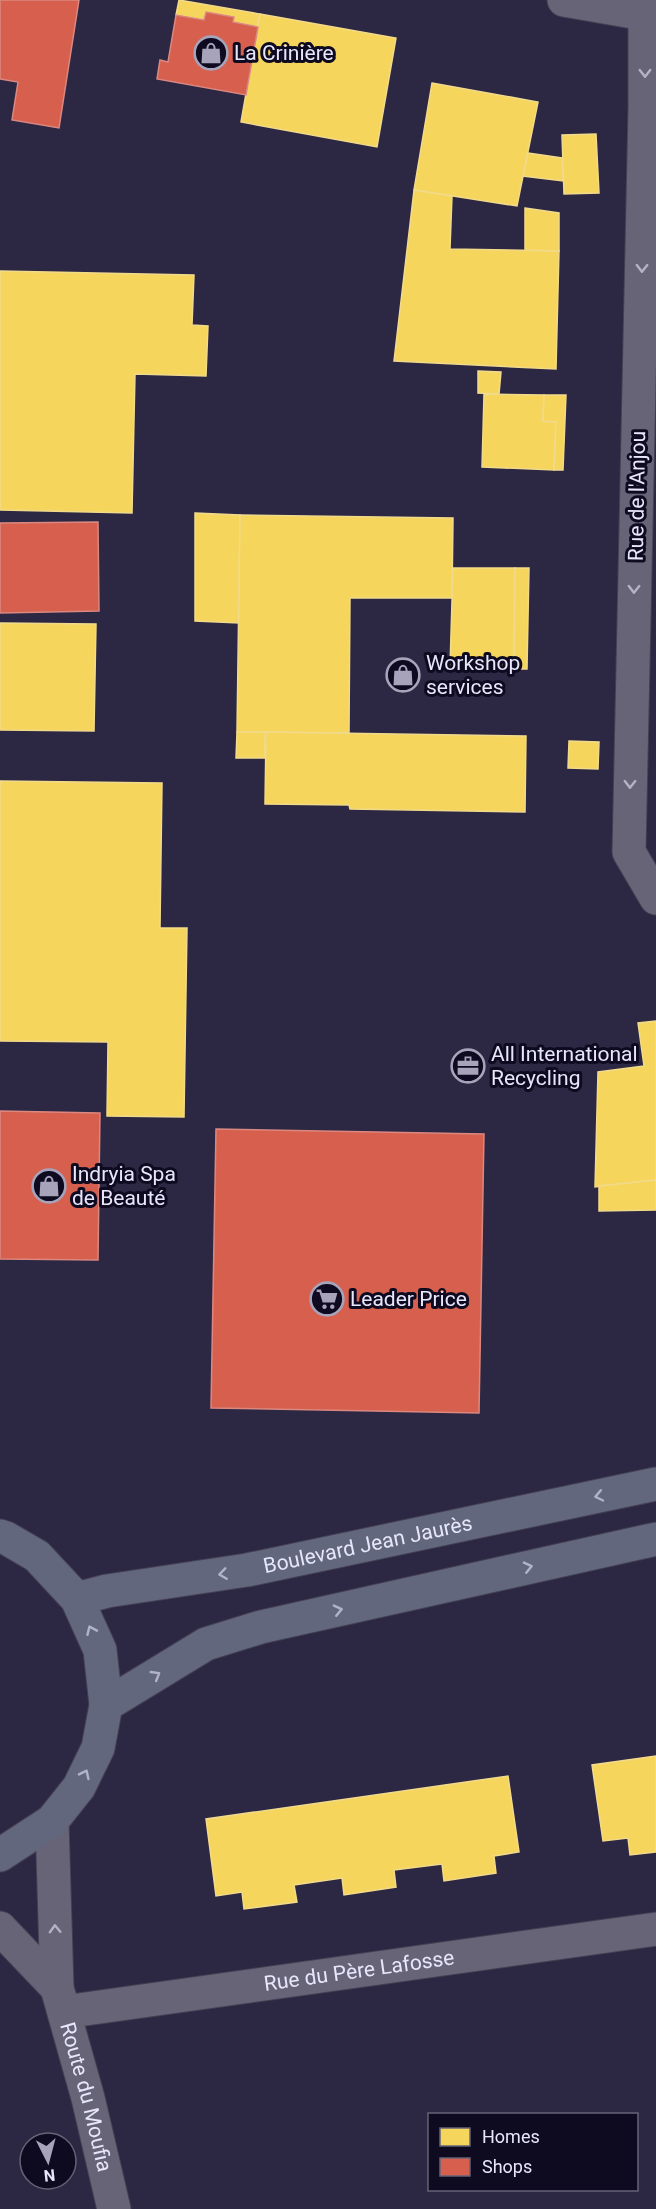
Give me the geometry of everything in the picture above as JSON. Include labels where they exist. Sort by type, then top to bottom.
[{"type":"main road","name":"Boulevard Jean Jaurès","points":[[77,1599],[107,1591],[258,1568],[656,1484]]},
{"type":"main road","points":[[0,1855],[52,1821],[79,1787],[98,1748],[106,1705],[100,1650],[77,1599],[37,1556],[2,1535]]},
{"type":"main road","points":[[106,1705],[206,1644],[261,1627],[656,1539]]},
{"type":"street","points":[[564,0],[651,15]]},
{"type":"street","name":"Rue de l'Anjou","points":[[651,15],[645,129],[629,852],[656,898]]},
{"type":"street","name":"Route du Moufia","points":[[52,1821],[61,2000],[88,2098],[114,2209]]},
{"type":"street","name":"Route du Moufia","points":[[0,1928],[61,2000]]},
{"type":"street","name":"Rue du Père Lafosse","points":[[61,2000],[656,1929]]},
{"type":"building: Homes","points":[[179,0],[260,14],[258,27],[233,22],[234,17],[206,12],[204,20],[176,15]]},
{"type":"building: Homes","points":[[260,14],[396,38],[377,147],[241,122]]},
{"type":"building: Homes","points":[[432,83],[538,102],[517,206],[414,190]]},
{"type":"building: Homes","points":[[596,134],[599,193],[564,194],[562,135]]},
{"type":"building: Homes","points":[[528,153],[562,158],[563,181],[523,176]]},
{"type":"building: Homes","points":[[414,190],[452,196],[450,249],[559,251],[556,369],[394,361]]},
{"type":"building: Homes","points":[[525,208],[559,213],[559,251],[525,250]]},
{"type":"building: Homes","points":[[0,271],[194,275],[192,325],[208,326],[206,376],[135,374],[132,513],[0,510]]},
{"type":"building: Homes","points":[[478,371],[501,372],[499,394],[478,393]]},
{"type":"building: Homes","points":[[484,394],[544,395],[543,421],[556,422],[554,470],[482,467]]},
{"type":"building: Homes","points":[[544,395],[566,395],[563,470],[554,470],[556,422],[543,421]]},
{"type":"building: Homes","points":[[195,513],[240,515],[239,623],[195,621]]},
{"type":"building: Homes","points":[[240,515],[453,518],[452,598],[350,598],[349,733],[237,732]]},
{"type":"building: Homes","points":[[453,568],[515,568],[514,669],[450,667]]},
{"type":"building: Homes","points":[[515,568],[529,568],[527,669],[514,669]]},
{"type":"building: Homes","points":[[0,623],[96,624],[94,731],[0,730]]},
{"type":"building: Homes","points":[[237,732],[265,732],[265,758],[236,758]]},
{"type":"building: Homes","points":[[266,732],[526,736],[525,812],[350,809],[349,805],[265,804]]},
{"type":"building: Homes","points":[[569,741],[599,742],[598,769],[568,768]]},
{"type":"building: Homes","points":[[0,781],[162,783],[160,928],[187,928],[184,1117],[107,1116],[108,1042],[0,1041]]},
{"type":"building: Homes","points":[[656,1021],[656,1180],[595,1187],[598,1072],[644,1066],[638,1023]]},
{"type":"building: Homes","points":[[656,1180],[656,1210],[599,1211],[599,1186]]},
{"type":"building: Homes","points":[[656,1756],[656,1852],[630,1855],[628,1838],[603,1841],[592,1765]]},
{"type":"building: Homes","points":[[508,1776],[519,1852],[494,1856],[496,1873],[444,1881],[442,1864],[394,1870],[396,1887],[344,1895],[342,1878],[294,1885],[297,1902],[244,1909],[242,1892],[216,1896],[206,1819]]},
{"type":"building: Shops","points":[[0,0],[79,0],[59,128],[12,120],[18,82],[0,79]]},
{"type":"building: Shops","points":[[206,12],[234,17],[233,22],[258,27],[246,95],[157,79],[160,60],[168,62],[176,15],[204,20]]},
{"type":"building: Shops","points":[[98,522],[99,611],[0,613],[0,523]]},
{"type":"building: Shops","name":"Indryia Spa de Beauté","points":[[0,1111],[100,1113],[98,1260],[0,1259]]},
{"type":"building: Shops","points":[[216,1129],[484,1134],[479,1413],[211,1408]]},
{"type":"place","name":"La Crinière","points":[[211,53]]},
{"type":"place","name":"Workshop services","points":[[403,675]]},
{"type":"place","name":"All International Recycling","points":[[468,1066]]},
{"type":"place","name":"Indryia Spa de Beauté","points":[[49,1186]]},
{"type":"place","name":"Leader Price","points":[[327,1299]]}]
